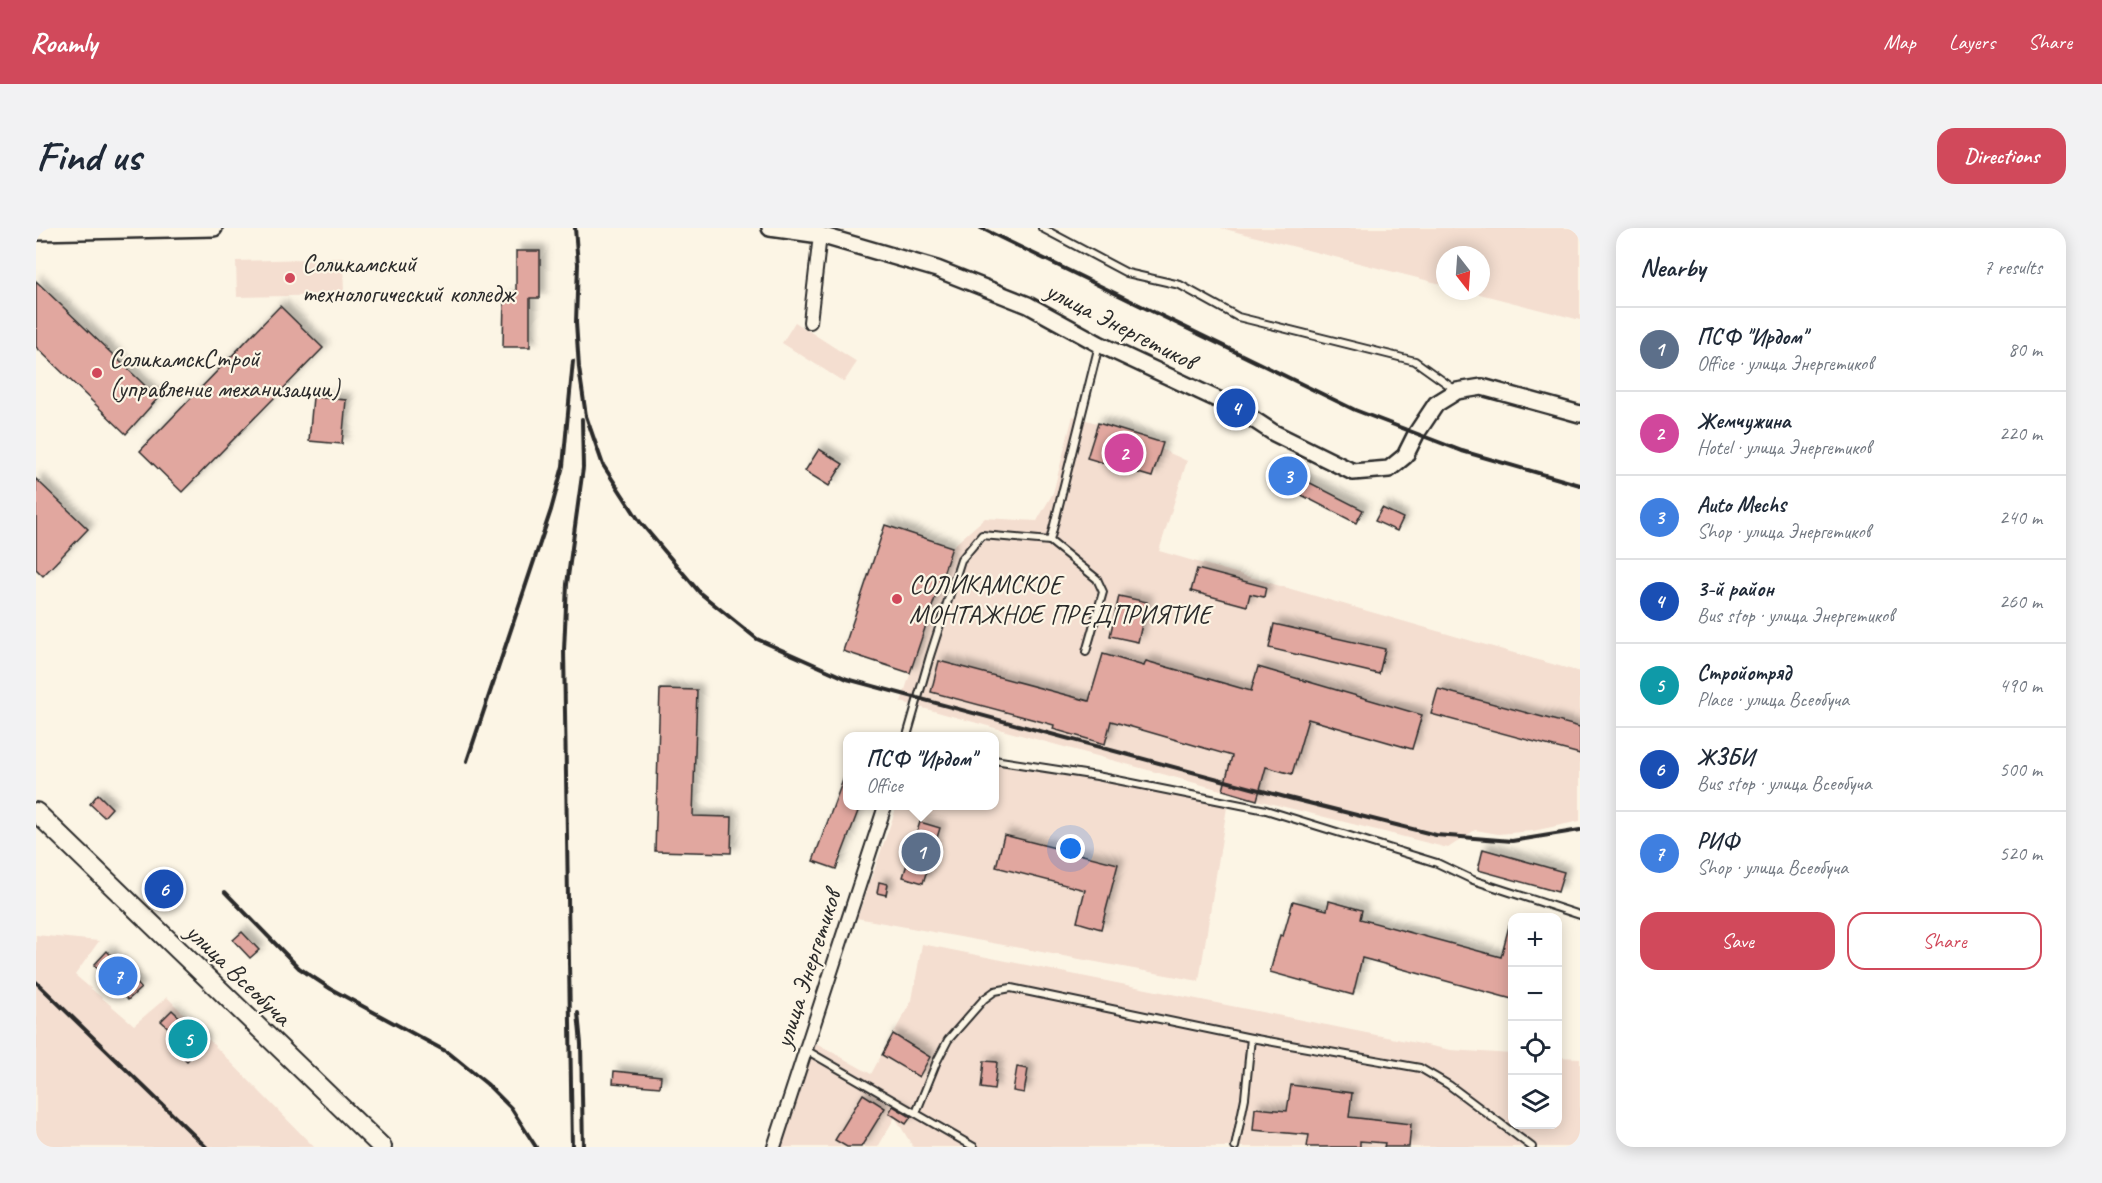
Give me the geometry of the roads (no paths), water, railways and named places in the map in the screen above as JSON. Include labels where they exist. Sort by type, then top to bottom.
[{"type":"main road","name":"улица Всеобуча","points":[[36,812],[382,1147]]},
{"type":"street","points":[[36,232],[214,228]]},
{"type":"street","name":"улица Энергетиков","points":[[771,228],[819,235],[937,269],[1028,305],[1099,344],[1236,408],[1274,433],[1353,472],[1389,469],[1397,463],[1405,456],[1416,434],[1436,404],[1457,391]]},
{"type":"street","points":[[810,322],[819,235]]},
{"type":"street","points":[[1457,391],[1482,387],[1580,414]]},
{"type":"street","name":"улица Энергетиков","points":[[774,1147],[884,810]]},
{"type":"lane","points":[[1042,228],[1127,273],[1180,285],[1238,317],[1415,361],[1457,391]]},
{"type":"lane","points":[[1050,542],[1099,344]]},
{"type":"lane","points":[[908,732],[930,656],[962,560],[982,535],[1050,542],[1097,579],[1103,592],[1086,652]]},
{"type":"lane","points":[[999,761],[1097,776],[1266,810],[1437,863],[1473,880],[1580,915]]},
{"type":"lane","points":[[916,1113],[948,1040],[984,999],[995,991],[1011,988],[1251,1038],[1420,1068],[1449,1085],[1532,1147]]},
{"type":"lane","points":[[1235,1147],[1245,1098],[1251,1038]]},
{"type":"lane","points":[[806,1050],[974,1147]]},
{"type":"railway","points":[[575,228],[578,264],[576,322],[579,368],[586,416],[603,465],[640,522],[700,593],[757,639],[847,679],[1285,797],[1436,835],[1512,841],[1580,830]]},
{"type":"railway","points":[[981,228],[1355,410],[1462,451],[1580,485]]},
{"type":"railway","points":[[467,761],[551,510],[563,466],[573,361]]},
{"type":"railway","points":[[572,1147],[564,650],[567,584],[583,468],[582,419]]},
{"type":"railway","points":[[225,892],[299,968],[331,989],[449,1053],[487,1084],[511,1108],[536,1147]]},
{"type":"railway","points":[[36,982],[206,1147]]},
{"type":"railway","points":[[578,1013],[581,1044],[583,1147]]},
{"type":"place","name":"Соликамский технологический колледж","points":[[290,278]]},
{"type":"place","name":"СоликамскСтрой (управление механизации)","points":[[97,373]]},
{"type":"place","name":"3-й район","points":[[1236,408]]},
{"type":"place","name":"Жемчужина","points":[[1124,453]]},
{"type":"place","name":"Auto Mechs","points":[[1288,476]]},
{"type":"place","name":"СОЛИКАМСКОЕ МОНТАЖНОЕ ПРЕДПРИЯТИЕ","points":[[897,599]]},
{"type":"place","name":"ПСФ \"Ирдом\"","points":[[921,852]]},
{"type":"place","name":"ЖЗБИ","points":[[164,889]]},
{"type":"place","name":"РИФ","points":[[118,976]]},
{"type":"place","name":"Стройотряд","points":[[188,1039]]}]
